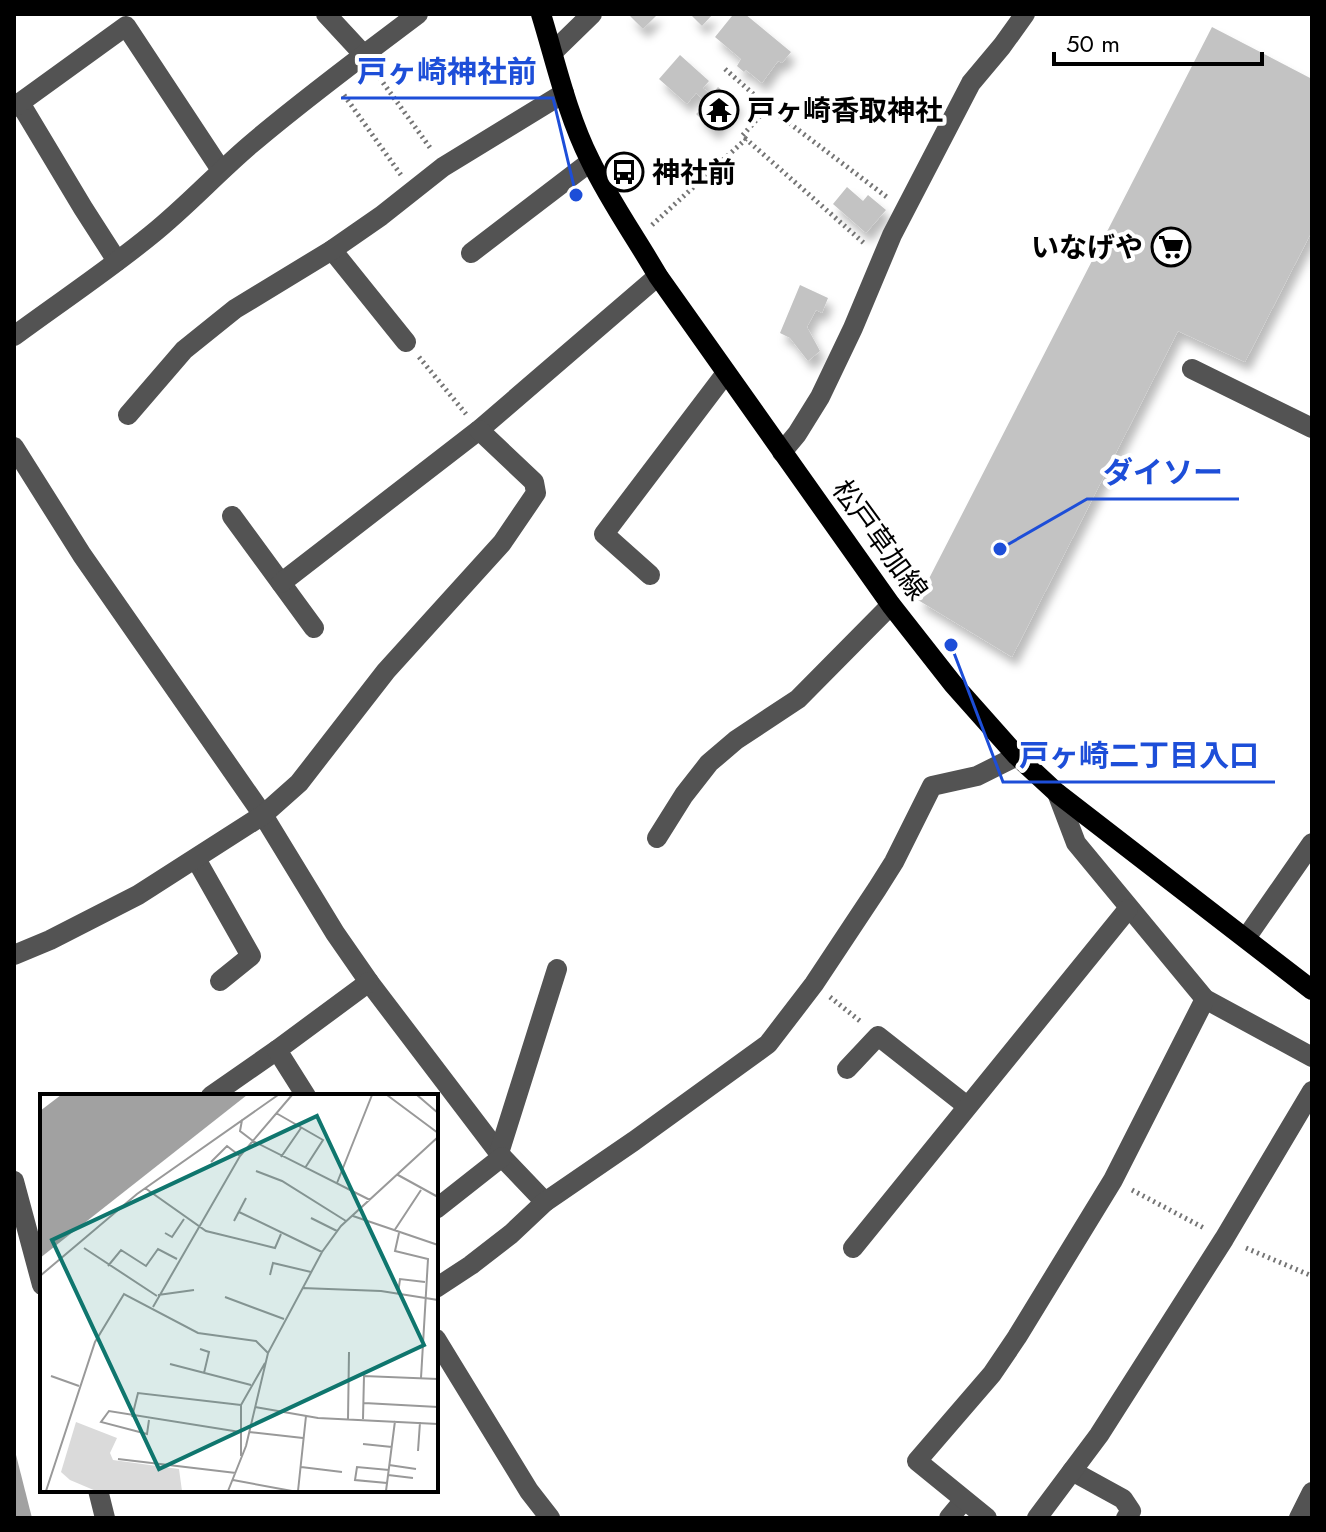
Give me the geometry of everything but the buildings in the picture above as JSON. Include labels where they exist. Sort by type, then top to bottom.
[{"type":"main road","name":"松戸草加線","points":[[541,14],[564,93],[590,162],[658,276],[891,605],[953,684],[1017,756],[1057,793],[1312,990]]},
{"type":"street","points":[[326,14],[364,55]]},
{"type":"street","points":[[14,336],[182,210],[221,170],[332,78],[418,14]]},
{"type":"street","points":[[553,52],[592,14]]},
{"type":"street","points":[[782,452],[820,397],[905,211],[971,83],[1025,14]]},
{"type":"street","points":[[117,261],[17,105],[126,26],[221,170]]},
{"type":"street","points":[[128,415],[184,350],[235,309],[332,250],[443,167],[564,93]]},
{"type":"street","points":[[471,253],[590,162]]},
{"type":"street","points":[[332,250],[406,342]]},
{"type":"street","points":[[281,583],[479,430],[658,276]]},
{"type":"street","points":[[1192,369],[1312,428]]},
{"type":"street","points":[[650,575],[604,534],[726,373]]},
{"type":"street","points":[[14,955],[138,895],[263,815],[299,783],[386,671],[502,543],[536,493],[534,482],[479,430]]},
{"type":"street","points":[[15,452],[132,629],[263,815],[335,933],[369,982],[500,1155],[545,1202]]},
{"type":"street","points":[[232,516],[314,628]]},
{"type":"street","points":[[657,838],[709,763],[736,740],[798,699],[891,605]]},
{"type":"street","points":[[438,1287],[511,1234],[545,1202],[768,1044],[814,984],[894,862],[932,786],[977,776],[1017,756]]},
{"type":"street","points":[[1057,793],[1076,843],[1205,999],[1312,1057]]},
{"type":"street","points":[[1246,938],[1312,843]]},
{"type":"street","points":[[196,859],[251,956],[220,981]]},
{"type":"street","points":[[853,1248],[1128,909]]},
{"type":"street","points":[[438,1207],[500,1155],[557,969]]},
{"type":"street","points":[[214,1094],[369,982]]},
{"type":"street","points":[[987,1518],[917,1461],[992,1374],[1017,1337],[1113,1180],[1205,999]]},
{"type":"street","points":[[847,1069],[878,1036],[967,1106]]},
{"type":"street","points":[[277,1050],[305,1094]]},
{"type":"street","points":[[1037,1518],[1099,1435],[1224,1239],[1312,1091]]},
{"type":"street","points":[[14,1181],[40,1278]]},
{"type":"street","points":[[438,1342],[529,1491],[550,1518]]},
{"type":"street","points":[[1072,1471],[1123,1499],[1131,1511],[1126,1518]]},
{"type":"street","points":[[98,1492],[105,1518]]},
{"type":"street","points":[[1299,1518],[1312,1492]]},
{"type":"street","points":[[949,1518],[964,1500]]},
{"type":"path","points":[[364,55],[443,167]]},
{"type":"path","points":[[725,69],[768,107],[905,211]]},
{"type":"path","points":[[332,78],[412,190]]},
{"type":"path","points":[[768,107],[742,136],[882,259]]},
{"type":"path","points":[[636,239],[746,139]]},
{"type":"path","points":[[406,342],[479,430]]},
{"type":"path","points":[[814,984],[878,1036]]},
{"type":"shaded area","points":[[14,1447],[32,1518],[14,1518]]},
{"type":"place","name":"戸ヶ崎香取神社","points":[[719,110]]},
{"type":"place","name":"神社前","points":[[624,172]]},
{"type":"place","name":"戸ヶ崎神社前","points":[[576,195]]},
{"type":"place","name":"いなげや","points":[[1171,247]]},
{"type":"place","name":"ダイソー","points":[[1000,549]]},
{"type":"place","name":"戸ヶ崎二丁目入口","points":[[951,645]]}]
